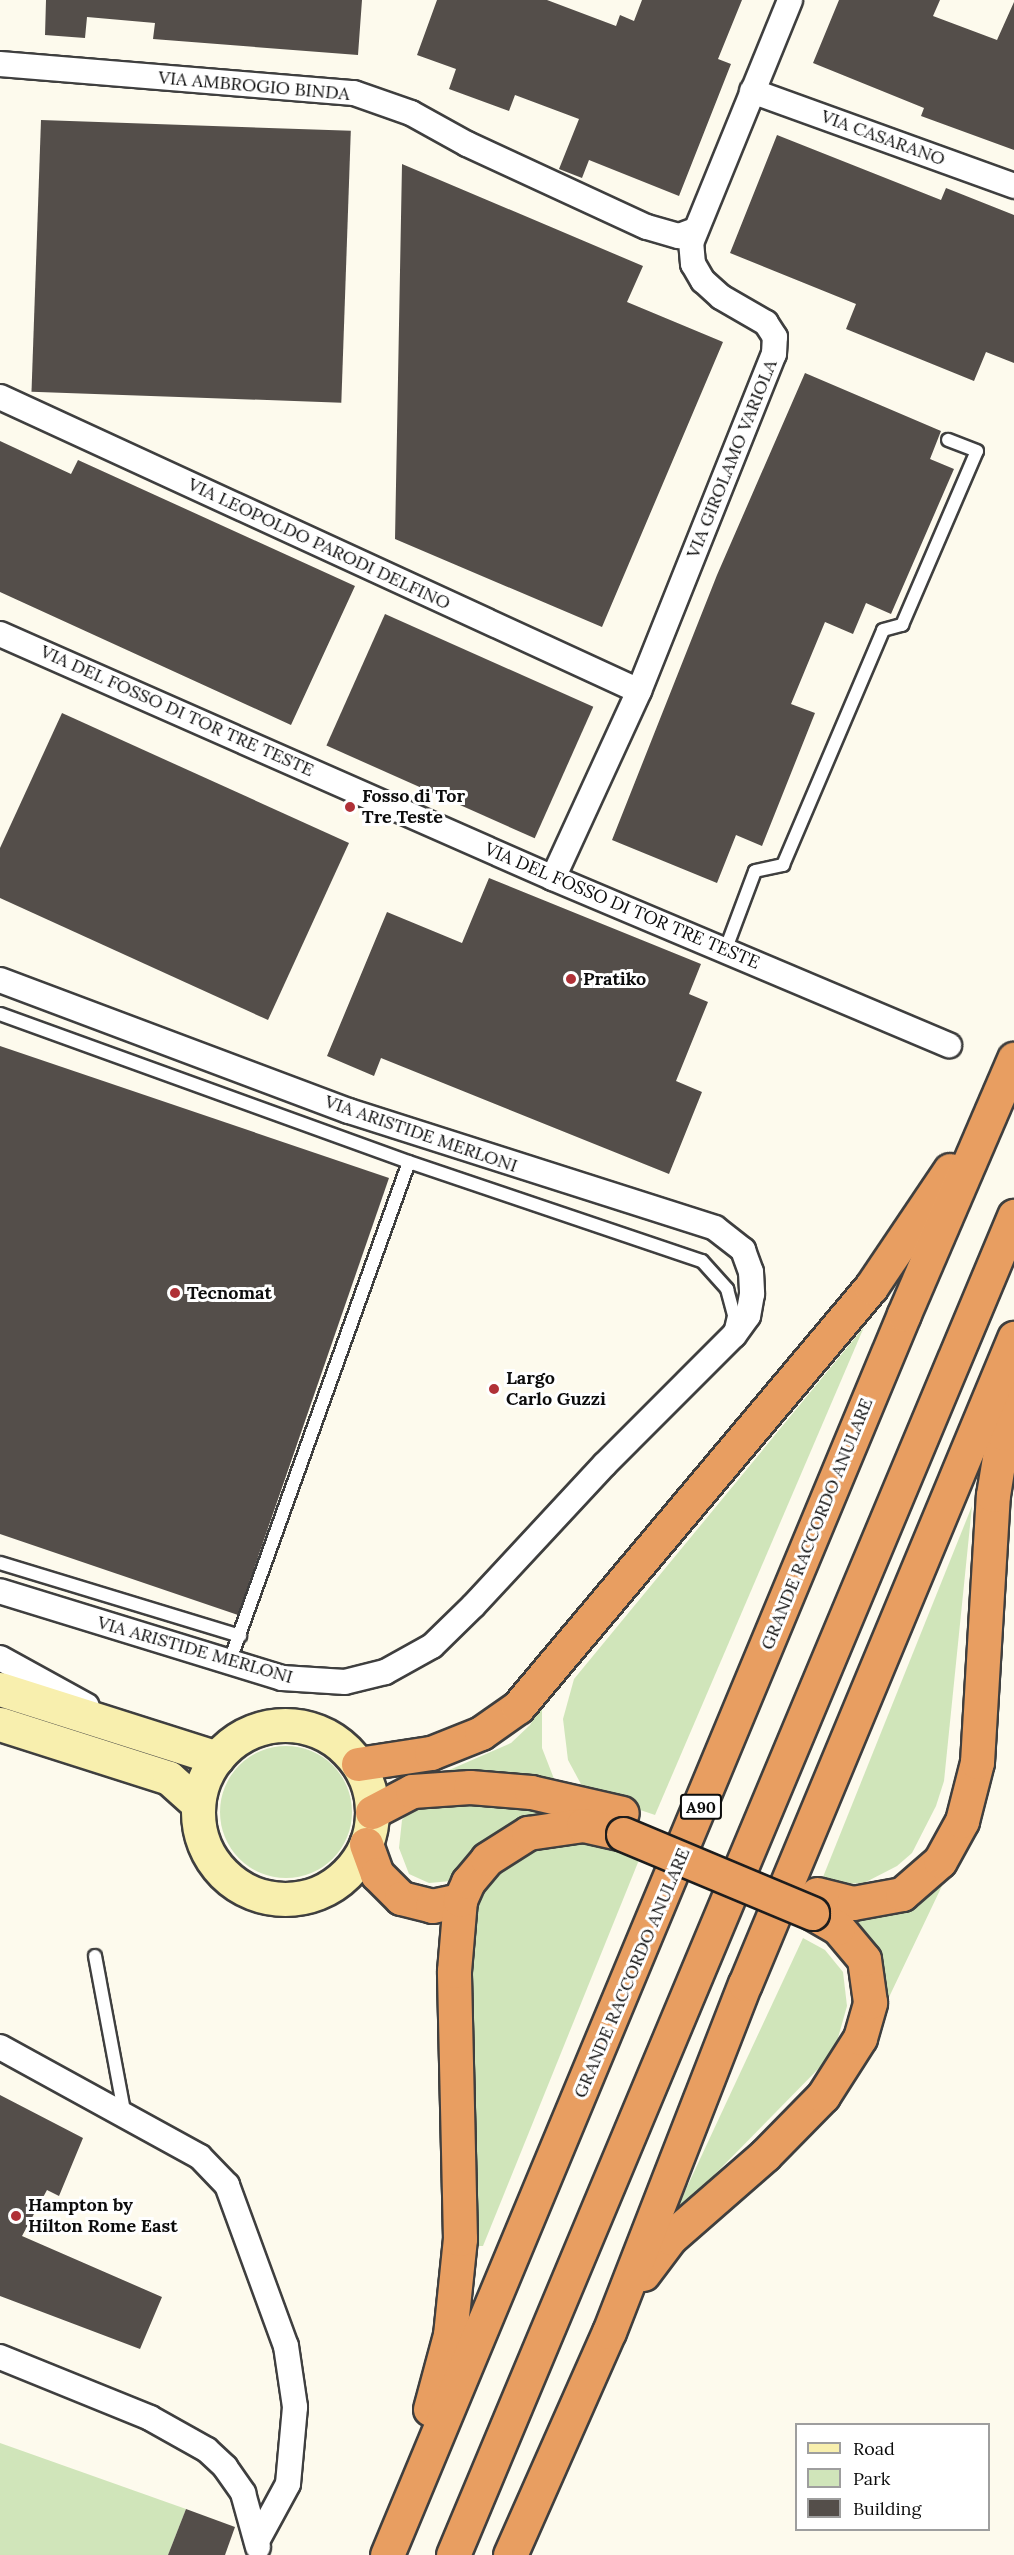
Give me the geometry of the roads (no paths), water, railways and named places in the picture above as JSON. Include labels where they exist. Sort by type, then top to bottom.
[{"type":"highway","name":"GRANDE RACCORDO ANULARE","points":[[392,2542],[904,1314],[1014,1059]]},
{"type":"highway","points":[[358,1764],[414,1757],[462,1742],[498,1723],[534,1690],[871,1287],[996,1101]]},
{"type":"highway","points":[[453,2555],[1014,1216]]},
{"type":"highway","points":[[510,2555],[609,2332],[745,1984],[1014,1338]]},
{"type":"highway","points":[[814,1903],[854,1903],[902,1894],[939,1861],[962,1821],[977,1762],[993,1495],[1003,1433],[1014,1393]]},
{"type":"highway","points":[[460,1900],[432,1905],[401,1898],[385,1886],[369,1828],[412,1791],[470,1786],[543,1795],[629,1826],[814,1903],[849,1938],[868,1973],[868,2016],[855,2049],[836,2079],[801,2119],[670,2238],[642,2275],[609,2332]]},
{"type":"highway","points":[[392,2542],[450,2335],[458,2268],[460,2174],[454,1971],[460,1900],[481,1865],[502,1847],[528,1833],[583,1825],[629,1826]]},
{"type":"main road","points":[[0,1689],[217,1758]]},
{"type":"main road","points":[[0,1724],[169,1778],[198,1804]]},
{"type":"main road","points":[[284,1725],[325,1735],[358,1764],[369,1785],[369,1828],[353,1866],[327,1888],[295,1898],[261,1895],[231,1880],[209,1853],[201,1836],[198,1804],[204,1780],[217,1758],[250,1731],[284,1725]]},
{"type":"street","name":"VIA GIROLAMO VARIOLA","points":[[553,878],[639,691],[775,349],[775,337],[766,323],[726,301],[703,281],[691,256],[693,231],[790,0]]},
{"type":"street","name":"VIA AMBROGIO BINDA","points":[[0,64],[354,93],[411,113],[467,144],[647,227],[679,236],[693,231]]},
{"type":"street","name":"VIA CASARANO","points":[[752,90],[1014,186]]},
{"type":"street","name":"VIA LEOPOLDO PARODI DELFINO","points":[[0,397],[639,691]]},
{"type":"street","name":"VIA DEL FOSSO DI TOR TRE TESTE","points":[[0,634],[553,878],[949,1045]]},
{"type":"street","name":"VIA ARISTIDE MERLONI","points":[[0,980],[437,1141],[716,1228],[743,1250],[751,1272],[748,1316],[727,1344],[605,1464],[451,1629],[410,1660],[359,1680],[328,1683],[282,1678],[0,1591]]},
{"type":"street","points":[[0,1658],[142,1736]]},
{"type":"street","points":[[0,1738],[120,1761]]},
{"type":"street","points":[[0,2047],[200,2157],[219,2174],[248,2237],[286,2346],[295,2407],[288,2484],[259,2548]]},
{"type":"street","points":[[0,2357],[144,2415],[207,2450],[225,2468],[243,2493],[259,2548]]},
{"type":"lane","points":[[725,951],[755,871],[783,865],[883,630],[902,625],[977,451],[948,440]]},
{"type":"lane","name":"VIA ARISTIDE MERLONI","points":[[0,1014],[409,1162],[702,1261],[728,1289],[733,1307],[727,1344]]},
{"type":"lane","points":[[229,1663],[409,1162]]},
{"type":"lane","points":[[0,1563],[240,1636]]},
{"type":"lane","points":[[95,1956],[125,2116]]},
{"type":"place","name":"Fosso di Tor Tre Teste","points":[[350,807]]},
{"type":"place","name":"Pratiko","points":[[571,979]]},
{"type":"place","name":"Tecnomat","points":[[175,1293]]},
{"type":"place","name":"Largo Carlo Guzzi","points":[[494,1389]]},
{"type":"place","name":"Hampton by Hilton Rome East","points":[[16,2216]]}]
